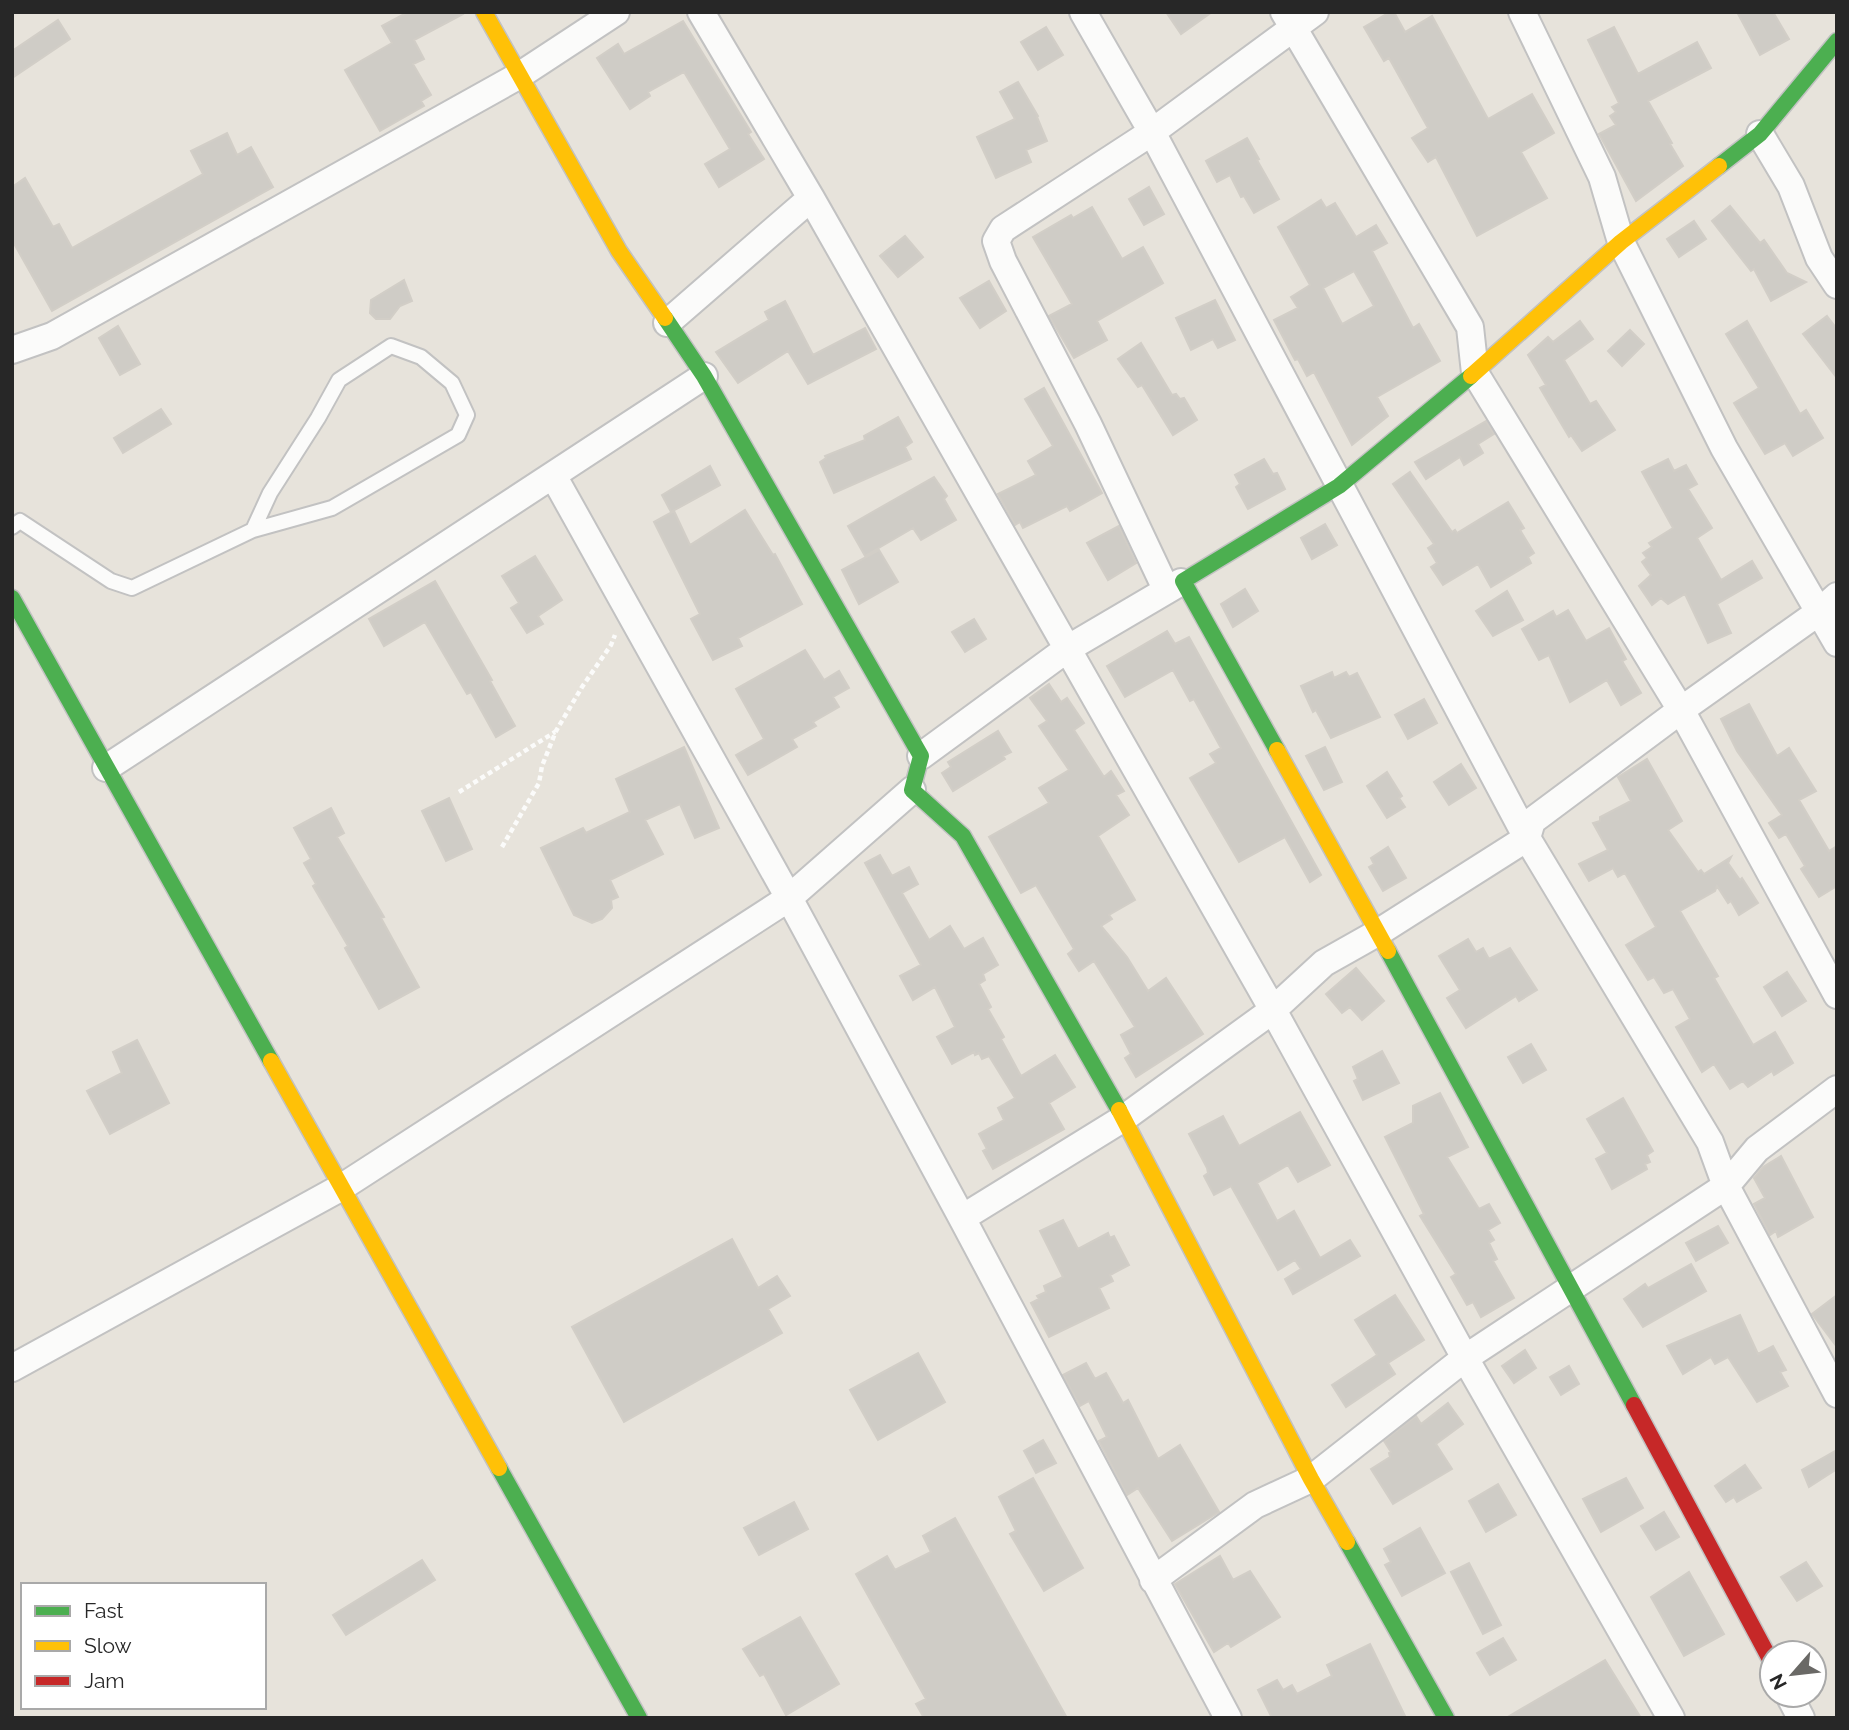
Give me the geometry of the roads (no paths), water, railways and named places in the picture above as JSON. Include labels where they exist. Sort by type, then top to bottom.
[{"type":"street","points":[[484,12],[619,251],[704,376],[921,756]]},
{"type":"street","points":[[12,350],[52,337],[520,75],[616,12]]},
{"type":"street","points":[[701,12],[811,198],[1273,1010],[1465,1358],[1671,1718]]},
{"type":"street","points":[[1083,12],[1152,132],[1527,838],[1710,1142],[1726,1186],[1837,1394]]},
{"type":"street","points":[[1315,12],[1288,20],[1152,132],[1003,229],[996,241],[1003,261],[1174,585],[1379,932],[1759,1639]]},
{"type":"street","points":[[1521,12],[1602,177],[1621,243],[1724,448],[1828,604],[1837,643]]},
{"type":"street","points":[[1288,20],[1470,327],[1475,373],[1681,710],[1837,995]]},
{"type":"street","points":[[12,1368],[342,1188],[789,898],[912,790],[921,756],[1067,649],[1339,486],[1475,373],[1621,243],[1760,134],[1837,41]]},
{"type":"street","points":[[1760,134],[1791,186],[1819,258],[1837,285]]},
{"type":"street","points":[[667,323],[811,198]]},
{"type":"street","points":[[106,768],[554,477],[704,376]]},
{"type":"street","points":[[554,477],[789,898],[1228,1718]]},
{"type":"street","points":[[12,598],[639,1718]]},
{"type":"street","points":[[962,1218],[1124,1118],[1273,1010],[1324,963],[1379,932],[1527,838],[1532,821],[1828,604]]},
{"type":"street","points":[[912,790],[963,836],[1124,1118],[1311,1479],[1446,1718]]},
{"type":"street","points":[[1153,1580],[1255,1505],[1311,1479],[1465,1358],[1726,1186],[1757,1149],[1837,1089]]},
{"type":"lane","points":[[12,527],[20,521],[111,581],[132,587],[253,530],[331,508],[458,435],[467,415],[452,383],[421,357],[391,346],[339,380],[270,493],[253,530]]}]
